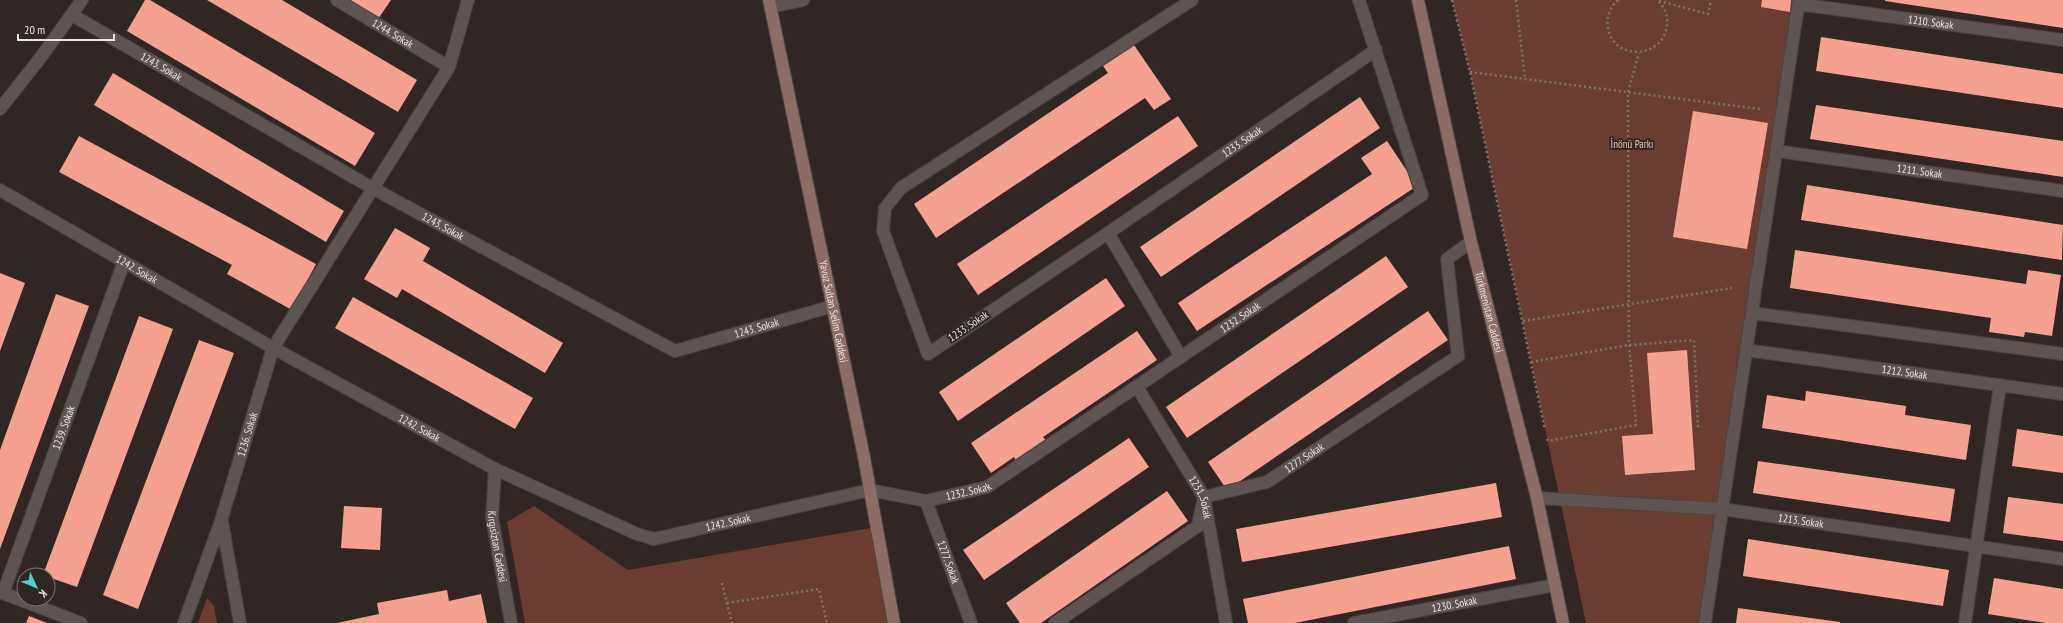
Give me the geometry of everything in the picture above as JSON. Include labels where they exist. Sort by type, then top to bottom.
[{"type":"main road","name":"Türkmenistan Caddesi","points":[[1418,0],[1471,242],[1537,498],[1563,623]]},
{"type":"main road","name":"Yavuz Sultan Selim Caddesi","points":[[770,3],[870,490],[894,623]]},
{"type":"street","points":[[0,109],[82,0]]},
{"type":"street","name":"1244. Sokak","points":[[337,0],[449,67]]},
{"type":"street","name":"1236. Sokak","points":[[184,623],[222,521],[273,348],[449,67],[468,0]]},
{"type":"street","points":[[770,3],[803,0]]},
{"type":"street","name":"1233. Sokak","points":[[1192,0],[901,188],[885,208],[883,231],[928,354],[1376,50]]},
{"type":"street","name":"1232. Sokak","points":[[870,490],[926,501],[987,487],[1422,195],[1359,0]]},
{"type":"street","points":[[1705,623],[1799,2]]},
{"type":"street","name":"1210. Sokak","points":[[1799,2],[2063,40]]},
{"type":"street","name":"1243. Sokak","points":[[72,15],[374,189],[675,351],[833,306]]},
{"type":"street","name":"1211. Sokak","points":[[1776,151],[2063,191]]},
{"type":"street","name":"1242. Sokak","points":[[0,190],[273,348],[495,469],[617,525],[654,538],[870,490]]},
{"type":"street","points":[[1108,233],[1181,357]]},
{"type":"street","name":"1277. Sokak","points":[[1204,497],[1267,482],[1458,356],[1447,259],[1471,242]]},
{"type":"street","name":"1239. Sokak","points":[[1,592],[124,262]]},
{"type":"street","points":[[1752,314],[2063,354]]},
{"type":"street","name":"1212. Sokak","points":[[1746,350],[2063,394]]},
{"type":"street","points":[[1965,623],[2000,385]]},
{"type":"street","name":"1231. Sokak","points":[[1137,387],[1204,497],[1226,623]]},
{"type":"street","name":"Kırgısiztan Caddesi","points":[[495,469],[492,518],[511,623]]},
{"type":"street","points":[[1055,623],[1198,526],[1204,497]]},
{"type":"street","name":"1213. Sokak","points":[[1537,498],[1722,509],[2063,559]]},
{"type":"street","name":"1277. Sokak","points":[[926,501],[971,623]]},
{"type":"street","name":"1236. Sokak","points":[[222,521],[240,623]]},
{"type":"street","name":"1230. Sokak","points":[[1354,623],[1555,585]]},
{"type":"street","points":[[1,592],[81,623]]},
{"type":"path","points":[[1452,0],[1470,72],[1548,441],[1636,424],[1629,345],[1628,305],[1628,92],[1639,53]]},
{"type":"path","points":[[1516,0],[1525,79]]},
{"type":"path","points":[[1618,0],[1609,12],[1607,22],[1608,32],[1613,41],[1620,48],[1639,53],[1649,51],[1657,46],[1667,29],[1668,19],[1665,9],[1658,1]]},
{"type":"path","points":[[1658,1],[1708,14],[1711,0]]},
{"type":"path","points":[[1470,72],[1782,112]]},
{"type":"path","points":[[1522,321],[1756,284]]},
{"type":"path","points":[[1531,362],[1629,345],[1694,340],[1698,428]]},
{"type":"path","points":[[722,583],[732,623]]},
{"type":"path","points":[[727,603],[819,589],[826,623]]},
{"type":"green space","name":"İnönü Parkı","points":[[1452,0],[1799,0],[1705,623],[1586,623],[1470,72]]},
{"type":"green space","points":[[534,506],[628,570],[877,527],[894,623],[525,623],[507,522]]},
{"type":"green space","points":[[207,598],[214,606],[217,623],[198,623]]},
{"type":"building","points":[[145,0],[150,0],[375,133],[355,166],[127,31]]},
{"type":"building","points":[[207,0],[282,0],[417,80],[398,112]]},
{"type":"building","points":[[349,0],[391,0],[378,19]]},
{"type":"building","points":[[1762,0],[1791,0],[1790,12],[1761,7]]},
{"type":"building","points":[[2063,0],[2063,28],[1885,1]]},
{"type":"building","points":[[1821,37],[2063,74],[2063,108],[1816,71]]},
{"type":"building","points":[[1134,45],[1171,99],[1154,110],[1145,98],[936,238],[914,204],[1108,73],[1103,66]]},
{"type":"building","points":[[113,73],[344,211],[326,242],[94,105]]},
{"type":"building","points":[[1360,97],[1380,128],[1161,277],[1140,247]]},
{"type":"building","points":[[1816,105],[2063,141],[2063,177],[1810,139]]},
{"type":"building","points":[[1693,111],[1768,123],[1747,249],[1673,237]]},
{"type":"building","points":[[1178,116],[1198,146],[978,295],[957,264]]},
{"type":"building","points":[[79,136],[316,264],[292,310],[227,274],[232,265],[59,172]]},
{"type":"building","points":[[1387,141],[1417,186],[1197,331],[1178,303],[1372,174],[1361,158]]},
{"type":"building","points":[[1807,185],[2063,225],[2062,260],[1801,220]]},
{"type":"building","points":[[395,228],[430,248],[423,261],[563,343],[545,373],[402,289],[397,298],[364,279]]},
{"type":"building","points":[[1795,250],[2026,284],[2028,270],[2061,275],[2052,336],[2025,332],[2024,337],[1989,332],[1991,318],[1790,288]]},
{"type":"building","points":[[1386,256],[1408,287],[1187,438],[1166,407]]},
{"type":"building","points":[[0,273],[25,283],[0,351]]},
{"type":"building","points":[[1106,278],[1125,306],[958,421],[939,392]]},
{"type":"building","points":[[56,294],[89,306],[0,549],[0,450]]},
{"type":"building","points":[[353,297],[533,398],[515,429],[335,328]]},
{"type":"building","points":[[1428,311],[1448,340],[1227,490],[1208,462]]},
{"type":"building","points":[[139,316],[173,329],[77,587],[56,580],[56,567],[46,567]]},
{"type":"building","points":[[1137,331],[1157,360],[1043,437],[1048,443],[1018,463],[1014,457],[991,473],[971,443]]},
{"type":"building","points":[[199,340],[234,353],[138,609],[103,595]]},
{"type":"building","points":[[1687,350],[1695,470],[1625,475],[1622,436],[1653,434],[1647,353]]},
{"type":"building","points":[[1806,391],[1906,406],[1905,415],[1971,425],[1966,460],[1762,428],[1767,395],[1805,401]]},
{"type":"building","points":[[2017,429],[2063,436],[2063,473],[2012,466]]},
{"type":"building","points":[[1129,438],[1149,467],[984,580],[963,550]]},
{"type":"building","points":[[1758,461],[1955,489],[1950,522],[1753,493]]},
{"type":"building","points":[[1496,483],[1502,517],[1242,562],[1236,529]]},
{"type":"building","points":[[1167,491],[1188,521],[1041,623],[1020,623],[1006,603]]},
{"type":"building","points":[[2008,497],[2063,504],[2063,541],[2003,533]]},
{"type":"building","points":[[344,506],[382,508],[380,550],[341,548]]},
{"type":"building","points":[[1748,539],[1949,570],[1943,606],[1743,576]]},
{"type":"building","points":[[1509,546],[1516,579],[1295,623],[1248,623],[1243,599]]},
{"type":"building","points":[[1994,578],[2063,589],[2063,623],[2046,623],[1988,614]]},
{"type":"building","points":[[447,590],[449,601],[481,594],[487,623],[337,623],[379,614],[377,603]]},
{"type":"building","points":[[1738,608],[1840,622],[1840,623],[1736,623]]},
{"type":"building","points":[[29,616],[47,623],[26,623]]}]
